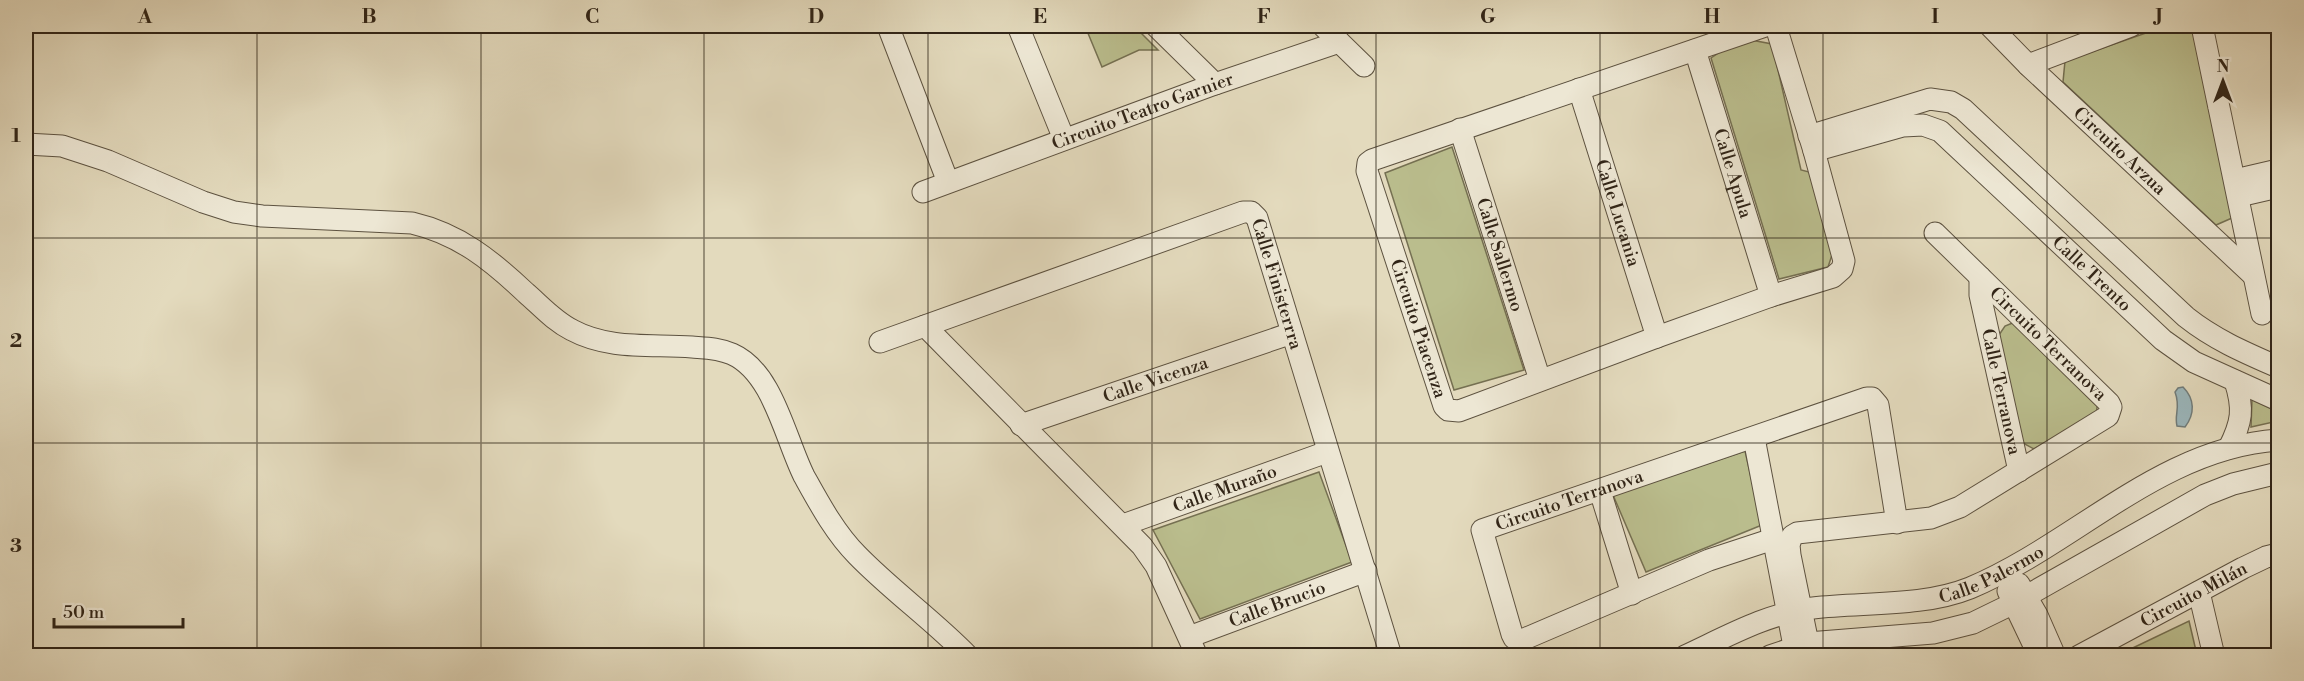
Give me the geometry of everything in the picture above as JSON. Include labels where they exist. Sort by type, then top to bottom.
[{"type":"street","points":[[888,26],[948,182]]},
{"type":"street","points":[[1018,26],[1064,139]]},
{"type":"street","points":[[1156,26],[1215,84]]},
{"type":"street","points":[[1323,26],[1364,66]]},
{"type":"street","name":"Circuito Piacenza","points":[[1766,26],[1460,129],[1368,163],[1367,171],[1444,406],[1448,410],[1460,411],[1771,296],[1833,277],[1843,266],[1844,261],[1812,144],[1777,30],[1773,26]]},
{"type":"street","name":"Circuito Arzua","points":[[1990,26],[2028,65],[2253,275]]},
{"type":"street","points":[[2028,65],[2131,26]]},
{"type":"street","points":[[2202,26],[2262,314]]},
{"type":"street","name":"Circuito Teatro Garnier","points":[[923,192],[1215,84],[1339,42]]},
{"type":"street","name":"Calle Apula","points":[[1695,50],[1771,296]]},
{"type":"street","name":"Calle Lucania","points":[[1579,89],[1657,337]]},
{"type":"street","name":"Calle Trento","points":[[1812,144],[1930,99],[1951,102],[1963,109],[2198,327],[2228,345],[2278,367]]},
{"type":"street","name":"Calle Trento","points":[[1812,144],[1903,126],[1923,124],[1940,131],[2163,340],[2194,362],[2278,400]]},
{"type":"street","name":"Calle Sallermo","points":[[1460,129],[1540,380]]},
{"type":"street","points":[[26,144],[62,146],[108,161],[203,202],[234,212],[262,216],[412,222],[436,228],[460,240],[505,274],[549,315],[571,330],[595,340],[623,345],[709,348],[731,354],[750,365],[764,384],[804,474],[836,529],[856,555],[968,656]]},
{"type":"street","points":[[2237,188],[2278,170]]},
{"type":"street","points":[[2237,188],[2278,187]]},
{"type":"street","name":"Calle Finisterrra","points":[[880,342],[1247,212],[1254,214],[1391,656]]},
{"type":"street","name":"Circuito Terranova","points":[[1897,523],[1878,405],[1872,398],[1861,399],[1754,438],[1482,530],[1512,634],[1518,639],[1527,639],[1709,560],[1782,538],[1797,534],[1897,523],[1931,518],[1947,513],[2108,416],[2111,407],[1935,233]]},
{"type":"street","name":"Calle Terranova","points":[[1980,278],[1980,295],[2019,471]]},
{"type":"street","points":[[925,326],[1123,525],[1150,556],[1193,646]]},
{"type":"street","name":"Calle Vicenza","points":[[1021,425],[1292,333]]},
{"type":"street","points":[[2229,448],[2237,432],[2242,410],[2235,381]]},
{"type":"street","points":[[1754,438],[1782,538],[1793,611],[1801,644]]},
{"type":"street","name":"Calle Palermo","points":[[1685,656],[1793,611],[1937,597],[1968,589],[2005,572],[2174,470],[2229,448],[2278,440]]},
{"type":"street","name":"Calle Muraño","points":[[1123,525],[1327,452]]},
{"type":"street","name":"Calle Palermo","points":[[1770,656],[1801,644],[1933,633],[1973,622],[2020,600],[2205,495],[2233,484],[2278,473]]},
{"type":"street","points":[[1600,491],[1632,594]]},
{"type":"street","name":"Circuito Milán","points":[[2079,656],[2243,568],[2278,554]]},
{"type":"street","name":"Calle Brucio","points":[[1193,646],[1366,571]]},
{"type":"street","points":[[2005,572],[2020,600],[2039,656]]},
{"type":"street","points":[[2199,592],[2214,656]]},
{"type":"street","points":[[2020,600],[2037,615],[2055,656]]},
{"type":"green space","points":[[1085,26],[1134,26],[1158,50],[1139,50],[1102,67]]},
{"type":"green space","points":[[2166,26],[2192,27],[2232,218],[2216,225],[2063,82],[2065,61]]},
{"type":"green space","points":[[1751,40],[1772,44],[1801,170],[1817,174],[1832,255],[1828,267],[1779,279],[1711,58],[1723,50]]},
{"type":"green space","points":[[1452,147],[1524,370],[1454,390],[1385,173]]},
{"type":"green space","points":[[2015,322],[2098,401],[2096,414],[2034,449],[2021,442],[1999,335],[2005,326]]},
{"type":"green space","points":[[2252,399],[2278,412],[2278,421],[2251,427]]},
{"type":"green space","points":[[1745,451],[1762,525],[1646,572],[1613,495]]},
{"type":"green space","points":[[1319,472],[1352,562],[1200,619],[1153,530]]},
{"type":"green space","points":[[2189,621],[2197,655],[2118,655]]},
{"type":"water","points":[[2183,387],[2192,402],[2191,417],[2185,427],[2177,426],[2176,422],[2175,392],[2178,388]]}]
